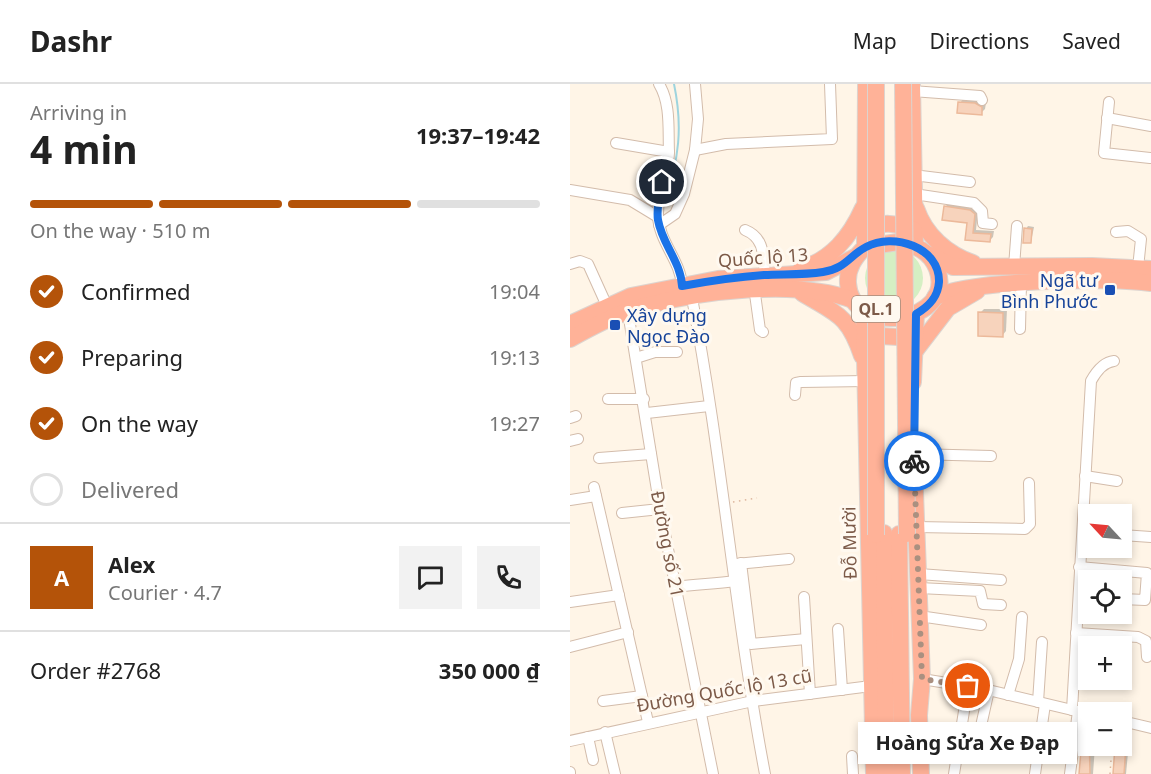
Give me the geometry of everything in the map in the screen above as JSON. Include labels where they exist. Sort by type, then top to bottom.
[{"type":"highway","points":[[862,245],[866,84]]},
{"type":"highway","name":"QL.1","points":[[876,84],[896,533]]},
{"type":"highway","name":"QL.1","points":[[882,84],[896,533]]},
{"type":"highway","points":[[866,335],[898,337],[915,322],[934,297],[938,275],[918,243],[906,86]]},
{"type":"highway","name":"QL.1","points":[[896,533],[906,86]]},
{"type":"highway","points":[[914,197],[926,228],[947,250],[959,259],[985,267]]},
{"type":"highway","points":[[772,275],[811,266],[829,255],[847,237],[864,205]]},
{"type":"highway","points":[[915,322],[892,318],[859,306],[848,277],[862,245],[875,226],[892,223],[953,267],[1144,268]]},
{"type":"highway","name":"Quốc lộ 13","points":[[690,294],[718,279],[831,271],[862,245]]},
{"type":"highway","points":[[934,297],[953,290],[1021,284],[1151,283]]},
{"type":"highway","points":[[914,353],[948,308],[986,287]]},
{"type":"highway","name":"Quốc lộ 13","points":[[570,339],[640,307],[690,294],[755,289],[805,293]]},
{"type":"highway","points":[[805,293],[828,306],[845,321],[854,335],[866,373]]},
{"type":"highway","name":"Quốc lộ 13","points":[[570,324],[632,296],[833,293],[859,306]]},
{"type":"highway","name":"Đỗ Mười","points":[[859,306],[866,335],[866,373],[902,774]]},
{"type":"highway","name":"Đỗ Mười","points":[[886,774],[895,683],[896,533],[914,454],[915,322]]},
{"type":"highway","name":"Đỗ Mười","points":[[874,774],[895,683],[919,616],[919,581],[896,533]]},
{"type":"highway","name":"Đỗ Mười","points":[[895,683],[896,533]]},
{"type":"highway","name":"Đỗ Mười","points":[[895,683],[922,705],[925,714],[926,774]]},
{"type":"highway","name":"Đỗ Mười","points":[[921,774],[919,715],[922,705]]},
{"type":"street","points":[[659,84],[667,98],[669,152],[658,221],[670,254],[680,267],[690,294],[751,644],[806,639]]},
{"type":"street","points":[[658,221],[675,214],[684,194],[698,119],[695,84]]},
{"type":"street","points":[[694,150],[726,144],[832,139],[830,84]]},
{"type":"street","points":[[906,86],[980,96],[982,100]]},
{"type":"street","points":[[1109,102],[1104,153],[1149,158]]},
{"type":"street","points":[[1107,118],[1151,126]]},
{"type":"street","points":[[616,143],[669,152]]},
{"type":"street","points":[[913,175],[970,182]]},
{"type":"street","points":[[570,190],[630,200],[658,221]]},
{"type":"street","points":[[914,197],[974,202],[982,211],[983,223],[992,224]]},
{"type":"street","points":[[1014,267],[1017,226]]},
{"type":"street","points":[[745,230],[755,234],[760,240],[772,275]]},
{"type":"street","points":[[1116,232],[1135,233],[1141,239],[1144,268]]},
{"type":"street","points":[[570,264],[580,261],[588,264],[607,306]]},
{"type":"street","points":[[1020,329],[1021,284]]},
{"type":"street","points":[[755,294],[760,330],[763,332]]},
{"type":"street","name":"Đường số 21","points":[[628,312],[647,413],[660,509],[699,711],[705,724],[713,774]]},
{"type":"street","points":[[636,358],[655,352],[677,352]]},
{"type":"street","points":[[1085,504],[1091,381],[1097,371],[1108,362],[1114,361]]},
{"type":"street","points":[[795,395],[796,383],[866,373]]},
{"type":"street","points":[[608,399],[644,399]]},
{"type":"street","points":[[647,413],[709,406]]},
{"type":"street","points":[[599,458],[651,454]]},
{"type":"street","points":[[914,454],[991,456]]},
{"type":"street","points":[[1085,476],[1117,481]]},
{"type":"street","points":[[896,533],[1025,530],[1030,524],[1029,483]]},
{"type":"street","points":[[570,500],[595,491],[648,722]]},
{"type":"street","points":[[622,513],[660,509]]},
{"type":"street","points":[[1132,536],[1151,537]]},
{"type":"street","points":[[1070,774],[1075,711],[1076,633],[1084,558]]},
{"type":"street","points":[[737,564],[789,559]]},
{"type":"street","points":[[737,564],[735,581],[765,774]]},
{"type":"street","points":[[1083,567],[1115,570]]},
{"type":"street","points":[[1132,572],[1147,573],[1145,600],[1132,599]]},
{"type":"street","points":[[919,581],[1001,580]]},
{"type":"street","points":[[676,587],[697,584],[704,586],[735,581]]},
{"type":"street","points":[[919,581],[980,591],[983,603],[1002,605]]},
{"type":"street","points":[[570,603],[619,595]]},
{"type":"street","points":[[804,597],[810,694]]},
{"type":"street","points":[[919,616],[981,624]]},
{"type":"street","points":[[1008,694],[1018,659],[1022,617]]},
{"type":"street","points":[[838,629],[842,690]]},
{"type":"street","points":[[570,647],[628,632]]},
{"type":"street","points":[[1076,633],[1138,637],[1146,641],[1147,657]]},
{"type":"street","points":[[1035,774],[1042,703],[1042,642]]},
{"type":"street","name":"Đường Quốc lộ 13 cũ","points":[[570,741],[648,722],[753,701],[895,683],[968,686],[1078,712]]},
{"type":"street","points":[[954,774],[968,686]]},
{"type":"street","points":[[979,735],[989,690]]},
{"type":"street","points":[[603,701],[642,696]]},
{"type":"street","points":[[1132,723],[1151,728]]},
{"type":"street","points":[[605,732],[615,774]]},
{"type":"street","points":[[588,736],[593,760]]},
{"type":"street","points":[[852,756],[853,774]]},
{"type":"path","points":[[726,503],[757,498]]},
{"type":"path","points":[[1110,774],[1111,756]]},
{"type":"green space","points":[[894,249],[905,251],[918,262],[923,278],[921,289],[910,302],[894,307],[883,305],[870,294],[865,278],[867,267],[878,254]]},
{"type":"building","points":[[958,102],[975,103],[982,107],[982,115],[957,113]]},
{"type":"building","points":[[944,206],[970,210],[975,214],[973,233],[991,234],[990,242],[965,240],[967,223],[942,220]]},
{"type":"building","points":[[1024,228],[1032,229],[1031,243],[1023,243]]},
{"type":"building","points":[[978,312],[1003,313],[1003,337],[978,336]]},
{"type":"building","points":[[1081,756],[1090,756],[1090,774],[1079,774]]},
{"type":"building","points":[[1114,756],[1125,756],[1124,774],[1113,774]]},
{"type":"waterway","points":[[665,200],[674,171],[678,143],[679,129],[674,84]]},
{"type":"way so far","points":[[914,461],[922,679],[968,686]]},
{"type":"place","name":"Ngã tư Bình Phước","points":[[1110,290]]},
{"type":"place","name":"Xây dựng Ngọc Đào","points":[[615,325]]},
{"type":"place","name":"Hoàng Sửa Xe Đạp","points":[[968,686]]},
{"type":"route","points":[[662,182],[659,225],[670,254],[680,267],[682,286],[718,279],[831,271],[855,257],[865,247],[884,242],[909,244],[926,253],[937,269],[939,283],[932,301],[916,314],[914,461]]}]
